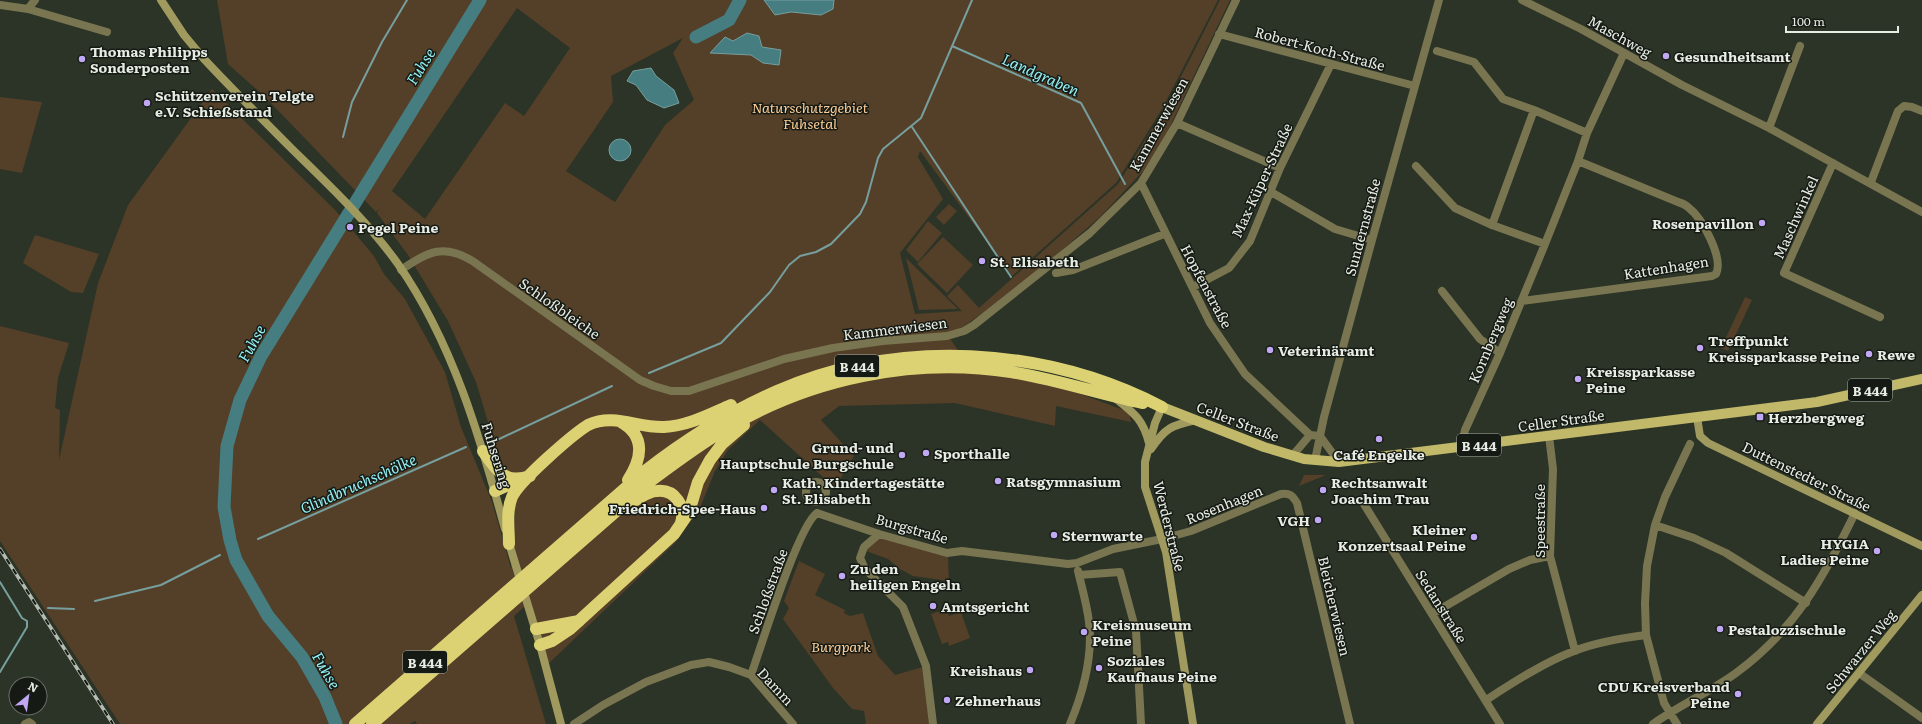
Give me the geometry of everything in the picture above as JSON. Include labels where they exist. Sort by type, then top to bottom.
[{"type":"highway","name":"B 444","points":[[372,724],[617,509],[681,458],[728,428],[756,407],[808,379],[872,362],[919,356],[966,356],[1011,359],[1082,374],[1130,391],[1162,407]]},
{"type":"highway","name":"B 444","points":[[356,723],[620,491],[690,438],[724,417],[812,390],[868,375],[894,370],[932,368],[965,368],[1010,372],[1075,385],[1113,397],[1162,407]]},
{"type":"highway","points":[[495,491],[503,494],[522,482],[583,428],[600,421],[612,419],[649,427],[674,426],[693,421],[742,401],[756,407],[722,444],[710,460],[698,482],[689,512],[680,527],[667,542],[562,636],[540,645]]},
{"type":"highway","points":[[612,419],[631,429],[637,439],[640,451],[636,469],[620,491]]},
{"type":"highway","points":[[484,451],[499,473],[522,482]]},
{"type":"highway","points":[[509,544],[510,505],[522,482]]},
{"type":"highway","points":[[617,509],[627,506],[652,492],[667,492],[676,498],[682,507],[683,517],[680,527]]},
{"type":"highway","points":[[536,629],[579,621]]},
{"type":"main road","name":"Celler Straße","points":[[1162,407],[1252,443],[1315,460],[1339,462],[1817,402],[1922,379]]},
{"type":"street","points":[[28,9],[35,0]]},
{"type":"street","name":"Fuhsering","points":[[161,0],[184,35],[220,76],[342,197],[359,216],[402,270],[419,296],[451,360],[484,451],[509,544],[536,629],[561,724]]},
{"type":"street","name":"Kammerwiesen","points":[[708,385],[784,359],[833,348],[906,338],[947,336],[964,331],[974,325],[1090,233],[1141,183],[1177,123],[1236,0]]},
{"type":"street","name":"Maschweg","points":[[1522,0],[1581,29],[1871,182],[1922,212]]},
{"type":"street","name":"Sundernstraße","points":[[1315,460],[1372,240],[1415,86],[1436,1]]},
{"type":"street","points":[[0,6],[28,9],[107,32]]},
{"type":"street","name":"Robert-Koch-Straße","points":[[1219,34],[1415,86]]},
{"type":"street","points":[[1769,128],[1800,46]]},
{"type":"street","points":[[1437,51],[1474,62],[1503,99],[1534,110],[1587,133]]},
{"type":"street","name":"Kornbergweg","points":[[1464,447],[1463,439],[1465,430],[1500,353],[1546,244],[1578,161],[1587,133],[1624,53]]},
{"type":"street","name":"Max-Küper-Straße","points":[[1193,287],[1229,268],[1250,241],[1280,168],[1331,64]]},
{"type":"street","points":[[1871,182],[1898,111],[1904,106],[1922,111]]},
{"type":"street","points":[[1492,225],[1534,110]]},
{"type":"street","points":[[1177,123],[1280,168]]},
{"type":"street","name":"Kattenhagen","points":[[1522,300],[1712,276],[1718,271],[1717,255],[1712,240],[1690,208],[1578,161]]},
{"type":"street","name":"Maschwinkel","points":[[1833,163],[1784,273],[1880,317]]},
{"type":"street","points":[[1416,166],[1455,208],[1492,225],[1546,244]]},
{"type":"street","name":"Hopfenstraße","points":[[1141,183],[1164,234],[1193,287],[1210,323],[1245,374],[1310,435]]},
{"type":"street","points":[[1271,192],[1335,229],[1372,240]]},
{"type":"street","points":[[1056,273],[1073,270],[1164,234]]},
{"type":"street","name":"Schloßbleiche","points":[[402,270],[432,252],[445,250],[455,252],[474,262],[640,380],[671,391],[689,391],[708,385]]},
{"type":"street","points":[[1442,291],[1480,340],[1500,353]]},
{"type":"street","points":[[1113,397],[1135,413],[1142,421],[1149,448]]},
{"type":"street","name":"Werderstraße","points":[[1162,407],[1149,448],[1144,474],[1145,487],[1166,552],[1193,724]]},
{"type":"street","name":"Duttenstedter Straße","points":[[1697,417],[1700,436],[1708,443],[1922,546]]},
{"type":"street","points":[[1149,448],[1168,428],[1196,420]]},
{"type":"street","points":[[1293,455],[1310,435],[1320,436],[1339,462]]},
{"type":"street","name":"Speestraße","points":[[1549,436],[1553,469],[1550,556],[1575,651]]},
{"type":"street","points":[[1677,724],[1664,703],[1646,635],[1647,566],[1656,525],[1665,497],[1690,444]]},
{"type":"street","name":"Rosenhagen","points":[[1048,562],[1077,563],[1113,549],[1162,540],[1191,532],[1281,494],[1292,495]]},
{"type":"street","name":"Bleicherwiesen","points":[[1292,495],[1299,510],[1350,724]]},
{"type":"street","name":"Sedanstraße","points":[[1362,501],[1500,724]]},
{"type":"street","points":[[814,515],[817,502]]},
{"type":"street","points":[[1653,724],[1716,687],[1751,661],[1790,623],[1806,603],[1824,575],[1855,514]]},
{"type":"street","name":"Burgstraße","points":[[814,515],[947,553],[962,551],[1048,562]]},
{"type":"street","name":"Schloßstraße","points":[[750,676],[794,553],[814,515]]},
{"type":"street","points":[[1656,525],[1694,538],[1726,553],[1806,603]]},
{"type":"street","points":[[880,534],[864,547],[860,558],[865,569],[903,607],[926,666],[934,724]]},
{"type":"street","points":[[1432,614],[1509,568],[1530,560],[1550,556]]},
{"type":"street","points":[[1070,724],[1080,701],[1089,652],[1090,623],[1077,563]]},
{"type":"street","points":[[1079,575],[1120,572],[1136,631],[1141,724]]},
{"type":"street","name":"Schwarzer Weg","points":[[1817,724],[1922,595]]},
{"type":"street","points":[[1486,700],[1532,671],[1575,651],[1620,638],[1646,635]]},
{"type":"street","name":"Damm","points":[[574,724],[603,705],[646,682],[700,662],[715,663],[750,676],[793,724]]},
{"type":"street","points":[[1859,673],[1922,718]]},
{"type":"street","points":[[25,724],[29,722],[32,724]]},
{"type":"green space","name":"Naturschutzgebiet Fuhsetal","points":[[217,0],[1218,0],[1162,109],[1116,183],[1012,276],[920,151],[918,157],[943,199],[900,253],[915,314],[962,311],[947,296],[958,285],[979,308],[1118,184],[1164,110],[1220,0],[1230,0],[1164,139],[1144,170],[1101,216],[1053,258],[997,303],[961,328],[947,334],[972,371],[1046,381],[1129,412],[1131,422],[1056,406],[1055,426],[955,403],[839,406],[821,420],[854,456],[835,488],[760,420],[728,450],[715,471],[700,508],[676,542],[546,666],[525,606],[514,616],[546,724],[417,724],[415,721],[410,724],[120,724],[0,541],[0,326],[69,343],[58,378],[55,408],[60,410],[59,460],[98,283],[128,205],[212,89],[336,211],[374,256],[384,274],[405,299],[445,372],[461,427],[492,502],[511,568],[515,512],[476,382],[448,321],[408,255],[377,213],[379,209],[376,212],[264,96],[228,64]],"holes":[[[517,8],[570,48],[524,116],[505,103],[425,219],[392,191]],[[683,38],[673,53],[694,100],[665,125],[615,202],[566,171],[613,102],[611,76]]]},
{"type":"green space","points":[[0,97],[42,102],[22,173],[0,169]]},
{"type":"green space","points":[[949,204],[957,211],[944,225],[936,217]]},
{"type":"green space","points":[[928,221],[942,233],[918,262],[906,250]]},
{"type":"green space","points":[[35,235],[99,254],[83,293],[71,292],[23,263]]},
{"type":"green space","points":[[943,237],[973,265],[947,293],[917,264]]},
{"type":"green space","points":[[906,258],[958,309],[919,310]]},
{"type":"green space","points":[[1745,297],[1752,300],[1728,351],[1721,348]]},
{"type":"green space","points":[[1304,475],[1326,475],[1299,486]]},
{"type":"green space","points":[[880,537],[948,557],[949,581],[913,576],[900,569],[888,559],[866,551]]},
{"type":"green space","name":"Burgpark","points":[[799,561],[825,574],[815,595],[845,610],[844,613],[850,616],[863,613],[878,656],[895,675],[926,666],[933,724],[866,724],[864,711],[852,709],[833,688],[783,619],[789,608],[784,601]]},
{"type":"green space","points":[[947,609],[949,616],[961,612],[970,638],[949,646],[948,642],[942,644],[931,614]]},
{"type":"water","points":[[764,0],[834,0],[833,9],[821,15],[791,12],[775,15]]},
{"type":"water","points":[[747,33],[759,36],[762,47],[781,50],[779,65],[763,63],[751,55],[710,53],[725,37],[733,41]]},
{"type":"water","points":[[651,68],[656,76],[674,90],[679,103],[664,108],[647,100],[636,85],[627,81],[633,71]]},
{"type":"water","points":[[620,139],[624,140],[630,146],[630,154],[624,160],[620,161],[616,160],[610,154],[609,150],[610,146],[616,140]]},
{"type":"waterway","points":[[343,137],[352,102],[382,42],[407,0]]},
{"type":"waterway","name":"Fuhse","points":[[336,724],[325,697],[302,657],[268,616],[236,560],[230,540],[224,507],[227,446],[240,400],[261,356],[480,0]]},
{"type":"waterway","points":[[696,37],[729,20],[740,0]]},
{"type":"waterway","name":"Glindbruchschölke","points":[[649,373],[721,343],[770,292],[789,265],[800,256],[816,252],[831,244],[860,214],[866,202],[878,158],[883,149],[921,118],[972,0]]},
{"type":"waterway","name":"Landgraben","points":[[952,46],[1081,103],[1125,184]]},
{"type":"waterway","points":[[912,127],[1011,277]]},
{"type":"waterway","name":"Glindbruchschölke","points":[[495,441],[612,386]]},
{"type":"waterway","name":"Glindbruchschölke","points":[[258,539],[466,447]]},
{"type":"waterway","name":"Glindbruchschölke","points":[[95,601],[161,585],[220,555]]},
{"type":"waterway","name":"Glindbruchschölke","points":[[0,582],[22,618],[27,621]]},
{"type":"waterway","name":"Glindbruchschölke","points":[[48,608],[74,609]]},
{"type":"waterway","points":[[0,672],[27,627],[27,621]]},
{"type":"railway","points":[[0,549],[113,724]]},
{"type":"place","name":"Gesundheitsamt","points":[[1666,56]]},
{"type":"place","name":"Thomas Philipps Sonderposten","points":[[82,59]]},
{"type":"place","name":"Schützenverein Telgte e.V. Schießstand","points":[[147,103]]},
{"type":"place","name":"Rosenpavillon","points":[[1762,223]]},
{"type":"place","name":"Pegel Peine","points":[[350,227]]},
{"type":"place","name":"St. Elisabeth","points":[[982,261]]},
{"type":"place","name":"Treffpunkt Kreissparkasse Peine","points":[[1700,348]]},
{"type":"place","name":"Veterinäramt","points":[[1270,350]]},
{"type":"place","name":"Rewe","points":[[1869,354]]},
{"type":"place","name":"Kreissparkasse Peine","points":[[1578,379]]},
{"type":"place","name":"Herzbergweg","points":[[1760,417]]},
{"type":"place","name":"Café Engelke","points":[[1379,439]]},
{"type":"place","name":"Sporthalle","points":[[926,453]]},
{"type":"place","name":"Grund- und Hauptschule Burgschule","points":[[902,455]]},
{"type":"place","name":"Ratsgymnasium","points":[[998,481]]},
{"type":"place","name":"Kath. Kindertagestätte St. Elisabeth","points":[[774,490]]},
{"type":"place","name":"Rechtsanwalt Joachim Trau","points":[[1323,490]]},
{"type":"place","name":"Friedrich-Spee-Haus","points":[[764,508]]},
{"type":"place","name":"VGH","points":[[1318,520]]},
{"type":"place","name":"Sternwarte","points":[[1054,535]]},
{"type":"place","name":"Kleiner Konzertsaal Peine","points":[[1474,537]]},
{"type":"place","name":"HYGIA Ladies Peine","points":[[1877,551]]},
{"type":"place","name":"Zu den heiligen Engeln","points":[[842,576]]},
{"type":"place","name":"Amtsgericht","points":[[933,606]]},
{"type":"place","name":"Pestalozzischule","points":[[1720,629]]},
{"type":"place","name":"Kreismuseum Peine","points":[[1084,632]]},
{"type":"place","name":"Soziales Kaufhaus Peine","points":[[1099,668]]},
{"type":"place","name":"Kreishaus","points":[[1030,670]]},
{"type":"place","name":"CDU Kreisverband Peine","points":[[1738,694]]},
{"type":"place","name":"Zehnerhaus","points":[[947,700]]}]
